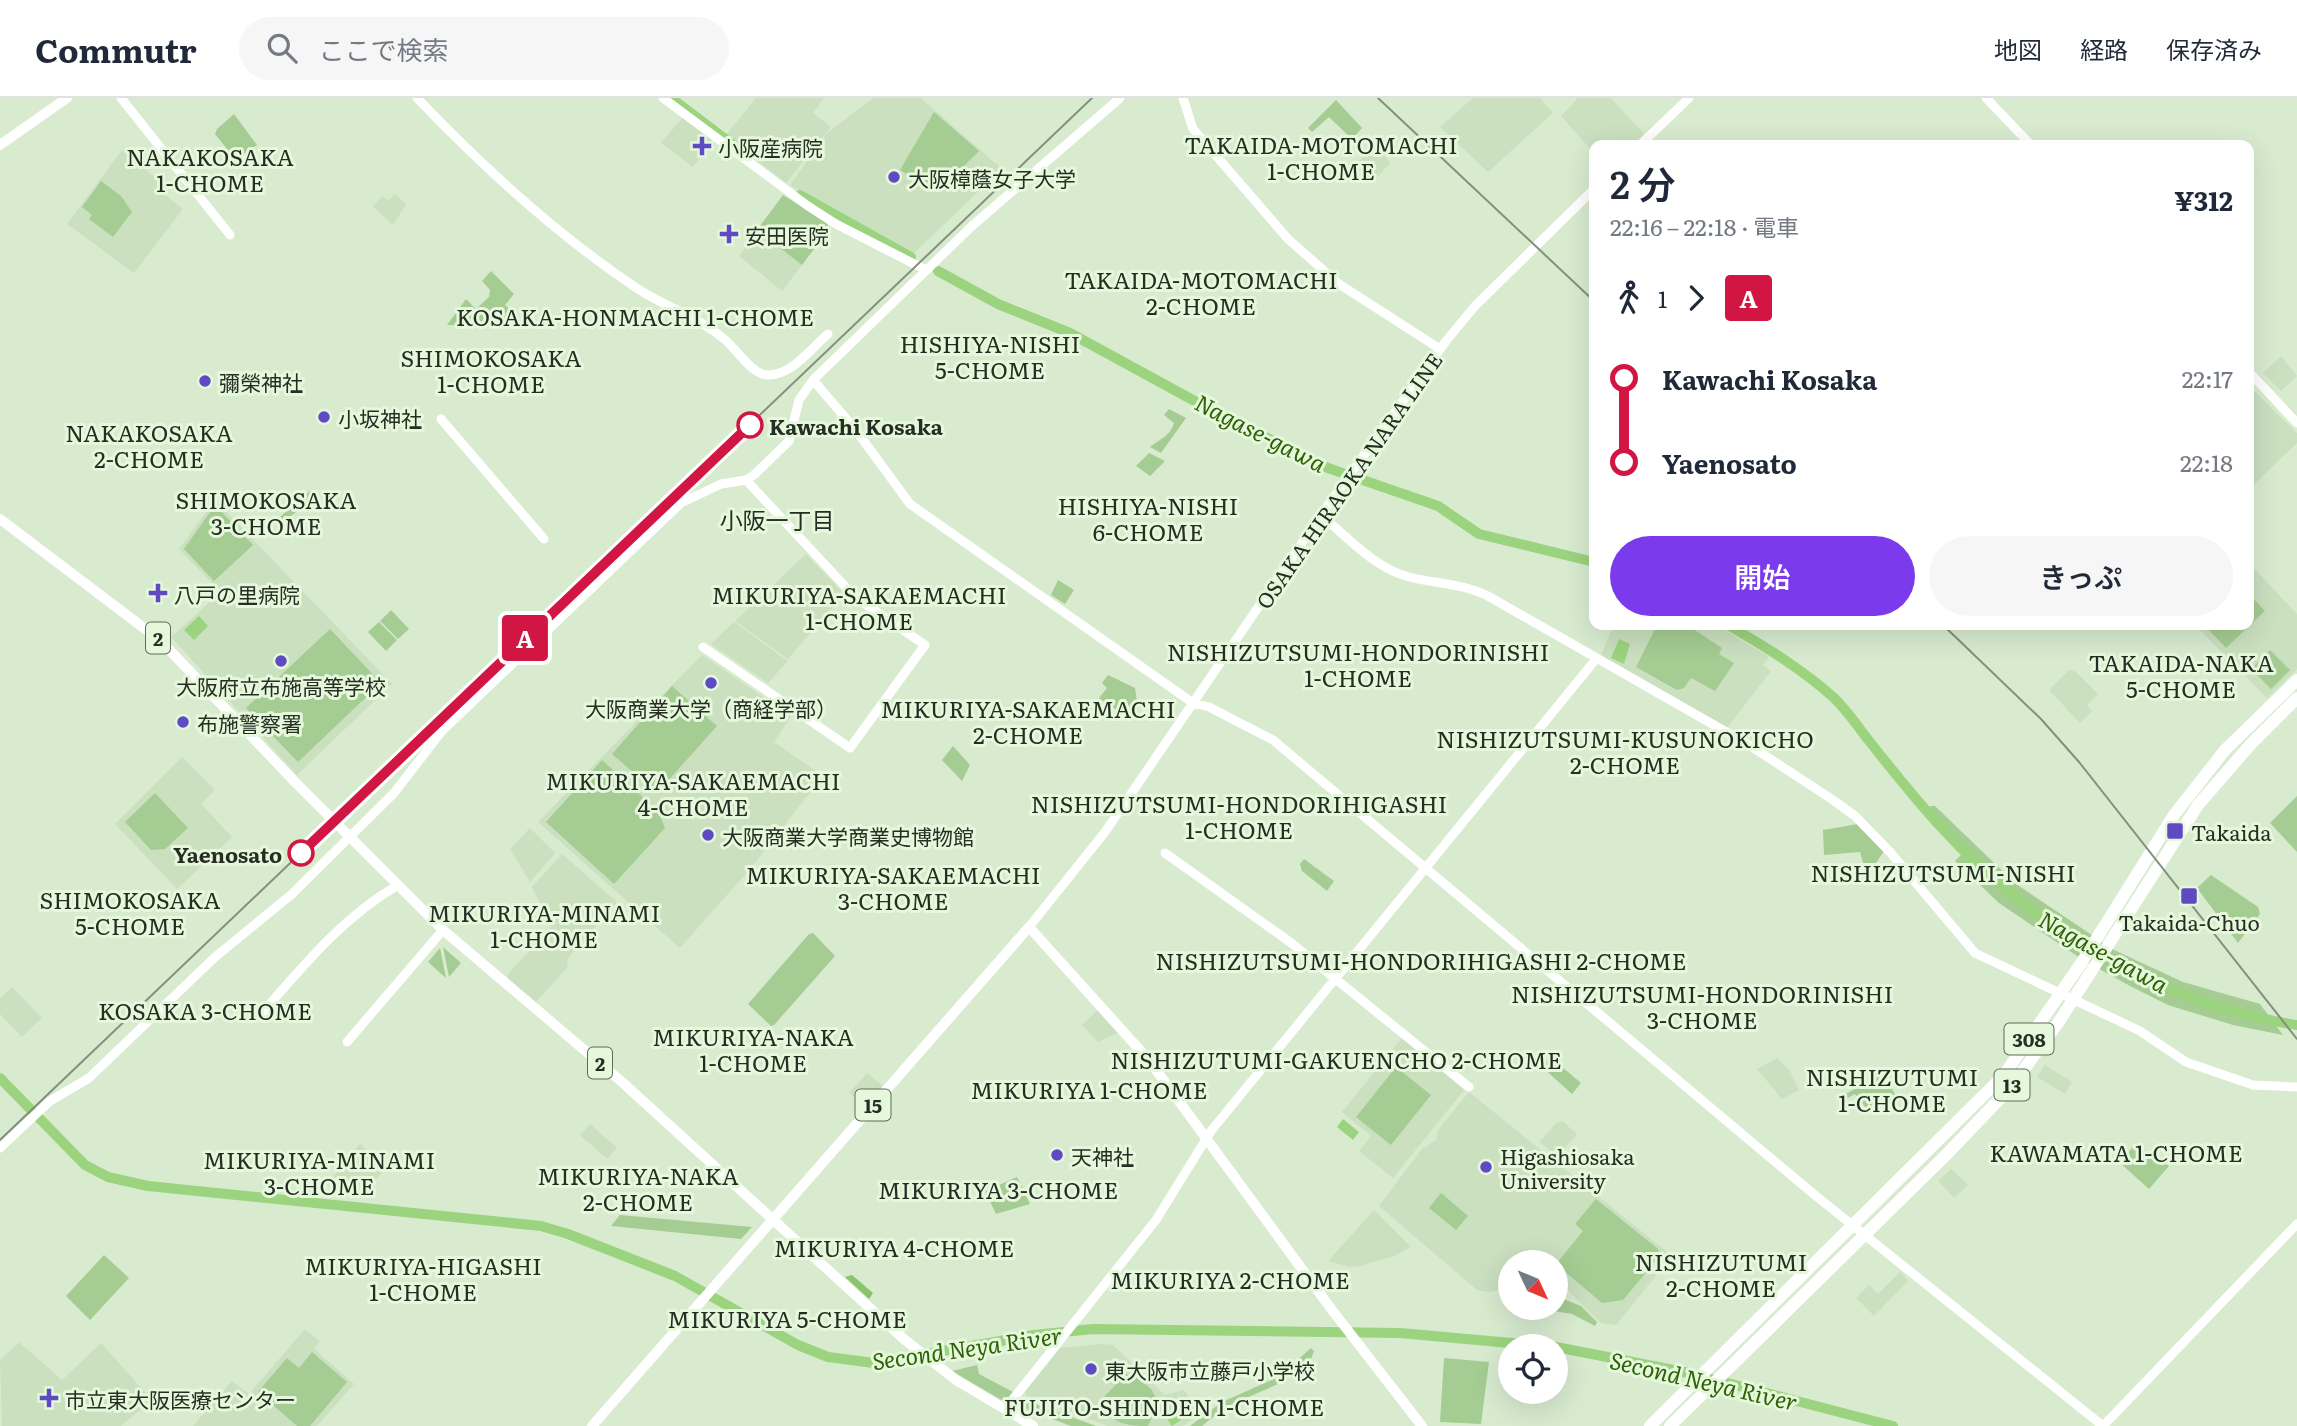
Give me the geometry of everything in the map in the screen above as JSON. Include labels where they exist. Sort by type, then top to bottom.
[{"type":"highway","name":"308","points":[[1650,1426],[2004,1075],[2061,994],[2174,814],[2225,750],[2297,680]]},
{"type":"highway","name":"13","points":[[1659,1426],[1940,1150],[2005,1082],[2053,1018],[2149,864],[2193,800],[2235,750],[2297,687]]},
{"type":"highway","name":"13","points":[[1670,1426],[1936,1165],[2011,1087],[2058,1023],[2198,805],[2241,755],[2297,698]]},
{"type":"highway","name":"308","points":[[1679,1426],[1993,1116],[2027,1076],[2080,1002],[2200,811],[2297,706]]},
{"type":"main road","points":[[0,145],[67,98]]},
{"type":"main road","name":"2","points":[[0,519],[161,641],[294,782],[443,930],[622,1082],[908,1342],[935,1365],[1033,1426]]},
{"type":"main road","points":[[1029,927],[1148,1059],[1358,1345],[1422,1426]]},
{"type":"main road","name":"15","points":[[592,1426],[1029,927]]},
{"type":"street","points":[[121,98],[230,235]]},
{"type":"street","points":[[417,98],[482,161],[569,237],[635,287],[720,336],[759,372],[767,375],[778,373],[796,364],[828,334]]},
{"type":"street","points":[[663,98],[808,206],[836,224],[926,270]]},
{"type":"street","points":[[0,1149],[50,1101],[89,1078],[214,958],[274,911],[398,788],[442,731],[681,503],[721,484],[746,480],[789,441],[799,400],[813,380],[1027,176],[1120,98]]},
{"type":"street","points":[[1183,98],[1193,129],[1288,239],[1332,279],[1440,349]]},
{"type":"street","points":[[1645,140],[1689,98]]},
{"type":"street","points":[[1986,98],[2026,140]]},
{"type":"street","name":"OSAKA HIRAOKA NARA LINE","points":[[1029,927],[1098,841],[1321,515],[1440,349],[1475,306],[1589,194]]},
{"type":"street","points":[[2254,377],[2297,423]]},
{"type":"street","points":[[813,380],[855,429],[910,505],[1193,703],[1209,707],[1273,740],[1853,1226],[2103,1426],[2297,1224]]},
{"type":"street","points":[[441,419],[544,539]]},
{"type":"street","points":[[703,647],[850,748],[925,645],[855,597],[746,480]]},
{"type":"street","points":[[1321,515],[1369,556],[1393,572],[1476,590],[1749,745],[1833,800],[1855,816],[1890,852],[1975,953],[2140,1031],[2186,1062],[2253,1085],[2297,1087]]},
{"type":"street","points":[[1005,1409],[1156,1220],[1206,1139],[1596,659]]},
{"type":"street","points":[[1165,853],[1336,978],[1469,1087]]},
{"type":"street","points":[[262,1013],[309,956],[378,897],[398,885]]},
{"type":"street","points":[[347,1042],[443,930]]},
{"type":"shaded area","points":[[756,98],[824,98],[813,113],[831,127],[786,183],[725,136]]},
{"type":"shaded area","name":"大阪樟蔭女子大学","points":[[873,98],[921,98],[1002,169],[912,255],[839,217],[790,185],[826,134]]},
{"type":"shaded area","points":[[1473,98],[1540,98],[1553,113],[1488,172],[1440,127]]},
{"type":"shaded area","points":[[1578,98],[1611,98],[1644,134],[1637,140],[1589,140],[1589,147],[1561,116]]},
{"type":"shaded area","points":[[1336,100],[1362,128],[1352,139],[1329,117],[1312,132],[1308,128]]},
{"type":"shaded area","points":[[934,112],[979,151],[938,192],[900,170]]},
{"type":"shaded area","points":[[234,114],[257,145],[236,160],[215,134]]},
{"type":"shaded area","points":[[683,117],[712,140],[693,167],[661,143]]},
{"type":"shaded area","points":[[1376,144],[1390,163],[1377,178],[1358,162]]},
{"type":"shaded area","points":[[122,150],[168,188],[164,194],[183,209],[134,273],[67,224]]},
{"type":"shaded area","points":[[101,181],[121,196],[132,212],[113,237],[89,219],[92,215],[82,207]]},
{"type":"shaded area","points":[[395,194],[406,204],[393,225],[373,207],[382,196],[388,201]]},
{"type":"shaded area","points":[[783,195],[827,223],[829,229],[802,265],[757,230]]},
{"type":"shaded area","points":[[757,230],[802,265],[782,291],[739,256]]},
{"type":"shaded area","points":[[491,271],[514,294],[505,305],[516,315],[487,324],[447,325],[466,299],[476,309],[489,297],[490,290],[482,281]]},
{"type":"shaded area","points":[[2281,356],[2297,376],[2281,391],[2263,373]]},
{"type":"shaded area","points":[[2254,391],[2297,433],[2297,443],[2254,484]]},
{"type":"shaded area","points":[[1169,409],[1186,418],[1161,453],[1150,447],[1172,428],[1174,423],[1164,415]]},
{"type":"shaded area","points":[[1149,453],[1165,461],[1150,476],[1136,466]]},
{"type":"shaded area","points":[[310,491],[314,499],[284,521],[280,517]]},
{"type":"shaded area","name":"大阪府立布施高等学校","points":[[215,500],[392,684],[297,775],[171,637],[221,592],[179,549]]},
{"type":"shaded area","points":[[215,505],[253,545],[214,581],[184,549]]},
{"type":"shaded area","points":[[806,554],[844,594],[788,659],[735,621]]},
{"type":"shaded area","points":[[2254,568],[2297,614],[2297,669],[2267,698],[2200,630],[2254,630]]},
{"type":"shaded area","points":[[1058,580],[1074,590],[1065,604],[1051,595]]},
{"type":"shaded area","points":[[2254,599],[2265,611],[2254,621]]},
{"type":"shaded area","points":[[391,610],[409,629],[398,639],[380,621]]},
{"type":"shaded area","points":[[199,616],[208,626],[194,640],[184,630]]},
{"type":"shaded area","points":[[379,622],[397,640],[386,651],[368,632]]},
{"type":"shaded area","points":[[734,622],[788,661],[768,683],[711,644]]},
{"type":"shaded area","points":[[330,629],[381,683],[298,762],[246,708]]},
{"type":"shaded area","points":[[1612,630],[1724,630],[1769,657],[1763,665],[1771,671],[1727,728],[1600,658]]},
{"type":"shaded area","points":[[1654,630],[1695,630],[1722,648],[1719,654],[1734,663],[1715,691],[1691,678],[1684,688],[1677,690],[1636,667]]},
{"type":"shaded area","points":[[2209,630],[2245,630],[2226,648]]},
{"type":"shaded area","points":[[1619,639],[1630,644],[1624,664],[1611,658]]},
{"type":"shaded area","points":[[2270,650],[2290,670],[2271,689],[2251,669]]},
{"type":"shaded area","points":[[702,655],[791,716],[774,742],[823,776],[750,869],[680,948],[538,822]]},
{"type":"shaded area","points":[[2069,670],[2074,670],[2098,694],[2087,705],[2092,711],[2080,723],[2049,690]]},
{"type":"shaded area","points":[[1108,675],[1135,688],[1138,708],[1131,720],[1099,698],[1107,688],[1102,683]]},
{"type":"shaded area","points":[[672,686],[717,726],[657,793],[612,754]]},
{"type":"shaded area","points":[[953,746],[970,765],[962,781],[942,760]]},
{"type":"shaded area","points":[[182,757],[215,790],[201,804],[232,837],[177,889],[115,824]]},
{"type":"shaded area","points":[[602,760],[658,811],[665,828],[614,884],[546,822]]},
{"type":"shaded area","points":[[155,793],[188,828],[165,849],[151,850],[125,822]]},
{"type":"shaded area","points":[[2297,796],[2297,852],[2270,823]]},
{"type":"shaded area","points":[[1935,806],[2016,884],[2114,950],[2183,982],[2260,1004],[2283,1035],[2233,1025],[2168,1005],[2083,960],[1999,903],[1955,861],[1963,853],[1924,810]]},
{"type":"shaded area","points":[[1858,824],[1884,851],[1872,869],[1864,866],[1860,852],[1824,855],[1823,830]]},
{"type":"shaded area","points":[[530,828],[555,853],[530,882],[510,849]]},
{"type":"shaded area","points":[[562,854],[617,902],[568,958],[567,968],[536,1002],[508,978],[508,974],[551,927],[532,887]]},
{"type":"shaded area","points":[[1304,859],[1334,881],[1327,891],[1302,871],[1300,864]]},
{"type":"shaded area","points":[[2211,875],[2258,907],[2260,914],[2238,943],[2197,888]]},
{"type":"shaded area","points":[[813,933],[835,956],[771,1026],[748,1004],[809,934]]},
{"type":"shaded area","points":[[443,947],[461,963],[449,977]]},
{"type":"shaded area","points":[[440,948],[446,978],[428,962]]},
{"type":"shaded area","points":[[12,987],[42,1018],[22,1037],[0,1014],[0,998]]},
{"type":"shaded area","points":[[1099,1009],[1120,1032],[1098,1042],[1082,1025]]},
{"type":"shaded area","points":[[1402,1038],[1464,1090],[1393,1178],[1359,1151],[1371,1136],[1342,1112]]},
{"type":"shaded area","points":[[1550,1057],[1581,1083],[1572,1094],[1542,1067]]},
{"type":"shaded area","points":[[1777,1058],[1790,1071],[1799,1090],[1782,1099],[1757,1069]]},
{"type":"shaded area","points":[[2045,1065],[2072,1082],[2065,1094],[2037,1077]]},
{"type":"shaded area","points":[[1396,1067],[1431,1095],[1391,1145],[1356,1117]]},
{"type":"shaded area","points":[[867,1073],[883,1086],[864,1105],[849,1093]]},
{"type":"shaded area","points":[[1883,1073],[1896,1096],[1866,1108],[1855,1094],[1846,1099],[1844,1095]]},
{"type":"shaded area","points":[[1469,1092],[1672,1256],[1616,1325],[1601,1323],[1568,1291],[1568,1250],[1498,1250],[1498,1290],[1477,1290],[1379,1206],[1421,1150],[1436,1140],[1438,1130]]},
{"type":"shaded area","points":[[1343,1119],[1359,1132],[1353,1140],[1337,1127]]},
{"type":"shaded area","points":[[1562,1121],[1577,1134],[1557,1157],[1540,1142],[1556,1123]]},
{"type":"shaded area","points":[[590,1124],[617,1148],[607,1159],[580,1135]]},
{"type":"shaded area","points":[[360,1144],[386,1168],[370,1186],[328,1182]]},
{"type":"shaded area","points":[[2135,1145],[2169,1166],[2149,1189],[2119,1162]]},
{"type":"shaded area","points":[[1951,1169],[1968,1185],[1954,1198],[1938,1181]]},
{"type":"shaded area","points":[[1017,1177],[1030,1204],[996,1214],[985,1191]]},
{"type":"shaded area","points":[[1441,1193],[1468,1216],[1456,1230],[1429,1208]]},
{"type":"shaded area","points":[[1596,1199],[1658,1249],[1660,1256],[1623,1300],[1602,1303],[1568,1274],[1567,1250],[1583,1231],[1575,1224]]},
{"type":"shaded area","points":[[1374,1210],[1411,1247],[1394,1256],[1360,1266],[1350,1267],[1328,1261]]},
{"type":"shaded area","points":[[620,1215],[752,1227],[741,1239],[611,1226]]},
{"type":"shaded area","points":[[104,1255],[129,1278],[90,1320],[66,1296]]},
{"type":"shaded area","points":[[1900,1272],[1908,1281],[1874,1316],[1856,1298],[1869,1285],[1878,1294]]},
{"type":"shaded area","points":[[852,1275],[873,1293],[869,1299],[845,1277]]},
{"type":"shaded area","points":[[1568,1301],[1581,1306],[1597,1322],[1595,1326],[1568,1313]]},
{"type":"shaded area","points":[[305,1329],[320,1341],[314,1349],[354,1384],[317,1426],[193,1426],[232,1381],[249,1394]]},
{"type":"shaded area","points":[[19,1342],[62,1380],[101,1343],[152,1400],[121,1426],[2,1426],[0,1360]]},
{"type":"shaded area","name":"東大阪市立藤戸小学校","points":[[1113,1345],[1165,1395],[1184,1390],[1198,1409],[1197,1416],[1183,1426],[1108,1426],[1026,1395],[1025,1392],[1060,1348]]},
{"type":"shaded area","points":[[1311,1348],[1314,1351],[1310,1362],[1285,1378],[1282,1374]]},
{"type":"shaded area","points":[[312,1352],[347,1382],[310,1426],[297,1426],[258,1392],[287,1358],[299,1368]]},
{"type":"shaded area","points":[[1444,1358],[1489,1362],[1481,1424],[1440,1422]]},
{"type":"shaded area","points":[[977,1365],[979,1374],[1013,1392],[1005,1402],[952,1371]]},
{"type":"shaded area","points":[[1126,1374],[1134,1379],[1137,1377],[1151,1389],[1159,1403],[1148,1426],[1121,1423],[1110,1416],[1102,1405],[1103,1398]]},
{"type":"shaded area","points":[[1276,1378],[1278,1384],[1228,1406],[1220,1403]]},
{"type":"shaded area","points":[[1019,1398],[1096,1426],[1071,1426],[1013,1404]]},
{"type":"shaded area","points":[[1182,1405],[1189,1414],[1172,1426],[1166,1417]]},
{"type":"shaded area","points":[[1218,1405],[1218,1413],[1202,1426],[1190,1426]]},
{"type":"waterway","name":"Nagase-gawa","points":[[671,98],[749,157]]},
{"type":"waterway","name":"Nagase-gawa","points":[[800,195],[911,257]]},
{"type":"waterway","name":"Nagase-gawa","points":[[938,271],[998,304],[1070,333],[1213,411],[1328,468],[1438,506],[1479,534],[1589,561]]},
{"type":"waterway","name":"Nagase-gawa","points":[[1736,630],[1796,667],[1833,697],[1938,824],[1975,862],[2056,928],[2147,980],[2246,1015],[2297,1025]]},
{"type":"waterway","name":"Second Neya River","points":[[0,1078],[85,1165],[108,1177],[148,1186],[541,1226],[675,1276],[798,1345],[828,1357],[874,1363],[1034,1335],[1093,1329],[1400,1333],[1498,1342]]},
{"type":"waterway","name":"Second Neya River","points":[[1568,1349],[1689,1373],[1893,1426]]},
{"type":"railway","points":[[0,1140],[1092,98]]},
{"type":"railway","points":[[1378,98],[1589,296]]},
{"type":"railway","points":[[1948,630],[2041,719],[2079,762],[2297,1039]]},
{"type":"train","name":"A","points":[[301,853],[750,425]]},
{"type":"place","name":"小阪産病院","points":[[702,146]]},
{"type":"place","name":"大阪樟蔭女子大学","points":[[894,177]]},
{"type":"place","name":"安田医院","points":[[729,234]]},
{"type":"place","name":"彌榮神社","points":[[205,381]]},
{"type":"place","name":"小坂神社","points":[[324,417]]},
{"type":"place","name":"Kawachi Kosaka","points":[[750,425]]},
{"type":"place","name":"八戸の里病院","points":[[158,593]]},
{"type":"place","name":"大阪府立布施高等学校","points":[[281,661]]},
{"type":"place","name":"大阪商業大学（商経学部）","points":[[711,683]]},
{"type":"place","name":"布施警察署","points":[[183,722]]},
{"type":"place","name":"Takaida","points":[[2175,831]]},
{"type":"place","name":"大阪商業大学商業史博物館","points":[[708,835]]},
{"type":"place","name":"Yaenosato","points":[[301,853]]},
{"type":"place","name":"Takaida-Chuo","points":[[2189,896]]},
{"type":"place","name":"天神社","points":[[1057,1155]]},
{"type":"place","name":"Higashiosaka University","points":[[1486,1167]]},
{"type":"place","name":"東大阪市立藤戸小学校","points":[[1091,1369]]},
{"type":"place","name":"市立東大阪医療センター","points":[[49,1398]]},
{"type":"district","name":"TAKAIDA-MOTOMACHI 1-CHOME","points":[[1321,157]]},
{"type":"district","name":"NAKAKOSAKA 1-CHOME","points":[[210,169]]},
{"type":"district","name":"TAKAIDA-MOTOMACHI 2-CHOME","points":[[1201,292]]},
{"type":"district","name":"KOSAKA-HONMACHI 1-CHOME","points":[[635,316]]},
{"type":"district","name":"HISHIYA-NISHI 5-CHOME","points":[[990,356]]},
{"type":"district","name":"SHIMOKOSAKA 1-CHOME","points":[[491,370]]},
{"type":"district","name":"NAKAKOSAKA 2-CHOME","points":[[149,445]]},
{"type":"district","name":"SHIMOKOSAKA 3-CHOME","points":[[266,512]]},
{"type":"district","name":"HISHIYA-NISHI 6-CHOME","points":[[1148,518]]},
{"type":"district","name":"小阪一丁目","points":[[777,519]]},
{"type":"district","name":"MIKURIYA-SAKAEMACHI 1-CHOME","points":[[859,607]]},
{"type":"district","name":"NISHIZUTSUMI-HONDORINISHI 1-CHOME","points":[[1358,664]]},
{"type":"district","name":"TAKAIDA-NAKA 5-CHOME","points":[[2181,675]]},
{"type":"district","name":"MIKURIYA-SAKAEMACHI 2-CHOME","points":[[1028,721]]},
{"type":"district","name":"NISHIZUTSUMI-KUSUNOKICHO 2-CHOME","points":[[1625,751]]},
{"type":"district","name":"MIKURIYA-SAKAEMACHI 4-CHOME","points":[[693,793]]},
{"type":"district","name":"NISHIZUTSUMI-HONDORIHIGASHI 1-CHOME","points":[[1239,816]]},
{"type":"district","name":"NISHIZUTSUMI-NISHI","points":[[1943,872]]},
{"type":"district","name":"MIKURIYA-SAKAEMACHI 3-CHOME","points":[[893,887]]},
{"type":"district","name":"SHIMOKOSAKA 5-CHOME","points":[[130,912]]},
{"type":"district","name":"MIKURIYA-MINAMI 1-CHOME","points":[[544,925]]},
{"type":"district","name":"NISHIZUTSUMI-HONDORIHIGASHI 2-CHOME","points":[[1421,960]]},
{"type":"district","name":"NISHIZUTSUMI-HONDORINISHI 3-CHOME","points":[[1702,1006]]},
{"type":"district","name":"KOSAKA 3-CHOME","points":[[205,1010]]},
{"type":"district","name":"MIKURIYA-NAKA 1-CHOME","points":[[753,1049]]},
{"type":"district","name":"NISHIZUTUMI-GAKUENCHO 2-CHOME","points":[[1336,1059]]},
{"type":"district","name":"MIKURIYA 1-CHOME","points":[[1089,1089]]},
{"type":"district","name":"NISHIZUTUMI 1-CHOME","points":[[1892,1089]]},
{"type":"district","name":"KAWAMATA 1-CHOME","points":[[2116,1152]]},
{"type":"district","name":"MIKURIYA-MINAMI 3-CHOME","points":[[319,1172]]},
{"type":"district","name":"MIKURIYA-NAKA 2-CHOME","points":[[638,1188]]},
{"type":"district","name":"MIKURIYA 3-CHOME","points":[[998,1189]]},
{"type":"district","name":"MIKURIYA 4-CHOME","points":[[894,1247]]},
{"type":"district","name":"NISHIZUTUMI 2-CHOME","points":[[1721,1274]]},
{"type":"district","name":"MIKURIYA-HIGASHI 1-CHOME","points":[[423,1278]]},
{"type":"district","name":"MIKURIYA 2-CHOME","points":[[1230,1279]]},
{"type":"district","name":"MIKURIYA 5-CHOME","points":[[787,1318]]},
{"type":"district","name":"FUJITO-SHINDEN 1-CHOME","points":[[1164,1406]]}]
